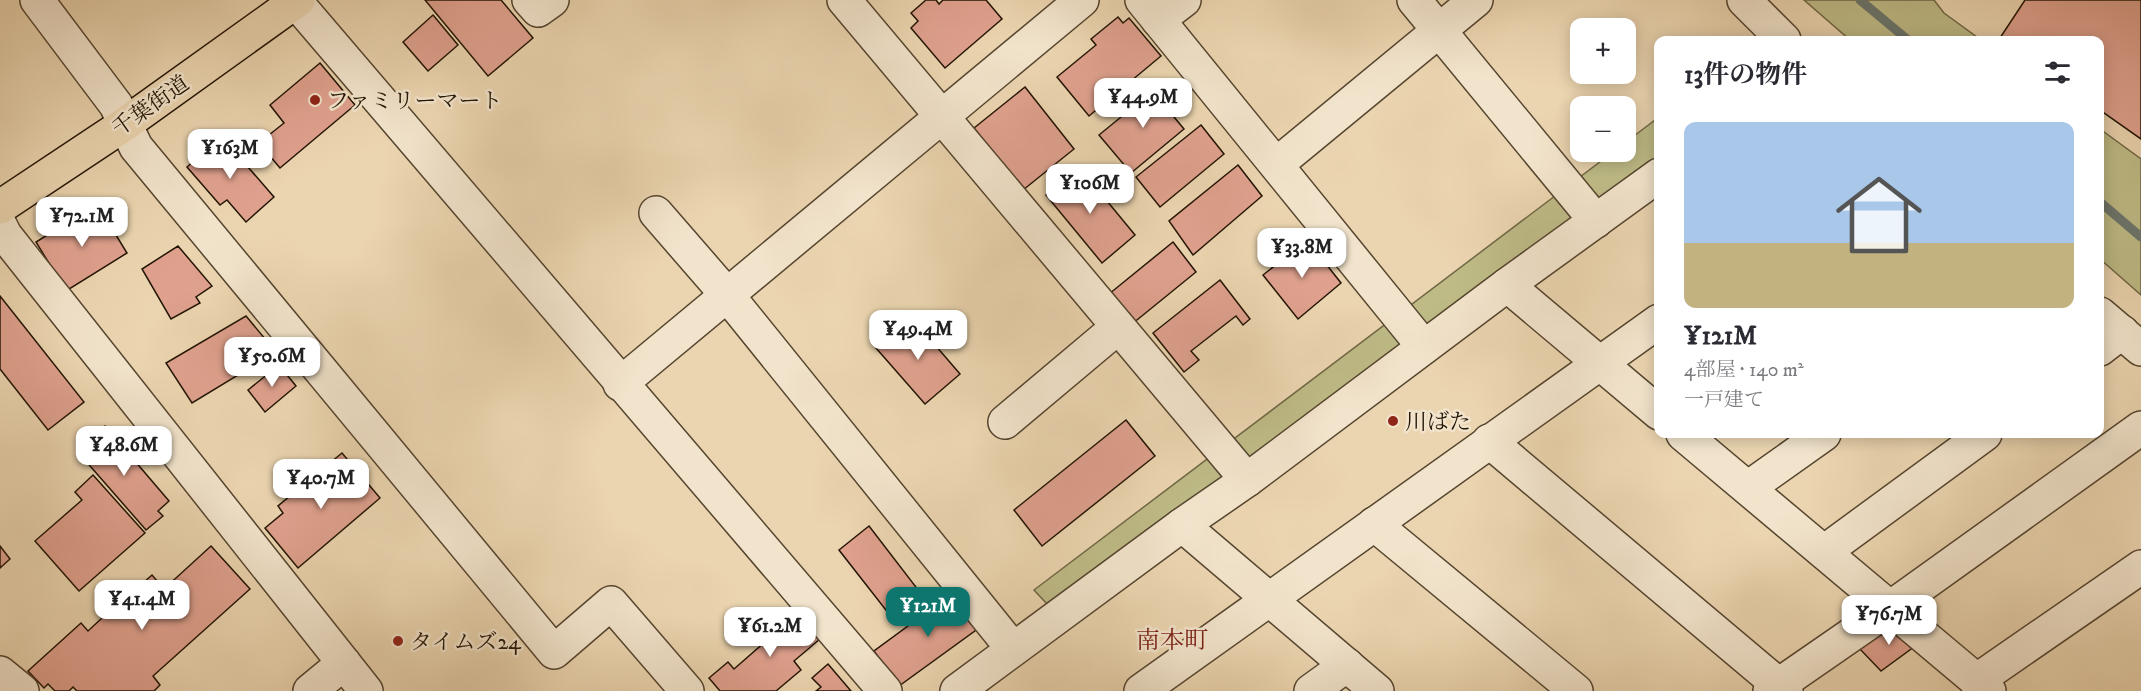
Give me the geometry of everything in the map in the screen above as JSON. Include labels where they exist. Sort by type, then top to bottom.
[{"type":"highway","name":"千葉街道","points":[[0,207],[125,124],[297,1]]},
{"type":"street","points":[[37,0],[116,105],[136,147],[554,652],[611,603],[687,691]]},
{"type":"street","points":[[529,0],[538,10],[552,0]]},
{"type":"street","points":[[844,0],[1247,480]]},
{"type":"street","points":[[620,384],[1082,0]]},
{"type":"street","points":[[1184,0],[1150,10],[1424,347]]},
{"type":"street","points":[[1414,0],[1596,221]]},
{"type":"street","points":[[1277,164],[1476,0]]},
{"type":"street","points":[[1744,0],[1780,36]]},
{"type":"street","points":[[297,1],[620,384],[885,691]]},
{"type":"street","points":[[957,691],[1654,179]]},
{"type":"street","points":[[656,213],[728,296],[1013,649]]},
{"type":"street","points":[[0,225],[5,235],[366,691]]},
{"type":"street","points":[[1507,285],[1654,409]]},
{"type":"street","points":[[1141,691],[1654,325]]},
{"type":"street","points":[[1005,422],[1118,327]]},
{"type":"street","points":[[1489,441],[1778,689],[2141,428]]},
{"type":"street","points":[[1688,438],[1983,686],[2141,567]]},
{"type":"street","points":[[1748,488],[1818,438]]},
{"type":"street","points":[[1824,552],[1980,438]]},
{"type":"street","points":[[1374,524],[1576,691]]},
{"type":"street","points":[[1182,525],[1377,691]]},
{"type":"street","points":[[310,691],[344,663]]},
{"type":"street","points":[[1311,691],[1347,665]]},
{"type":"street","points":[[0,673],[22,691]]},
{"type":"shaded area","points":[[1804,0],[1934,0],[1944,13],[1976,36],[1845,36]]},
{"type":"shaded area","points":[[1654,121],[1654,164],[1047,604],[1034,590],[1600,162],[1636,162],[1636,134]]},
{"type":"shaded area","points":[[2104,132],[2141,159],[2141,295],[2104,263]]},
{"type":"building","points":[[425,0],[501,0],[533,38],[488,76]]},
{"type":"building","points":[[926,0],[936,0],[939,4],[943,0],[986,0],[1002,19],[945,68],[911,28],[918,21],[911,13]]},
{"type":"building","points":[[2025,0],[2141,0],[2141,139],[2104,113],[2104,36],[2001,36]]},
{"type":"building","points":[[433,15],[458,45],[428,71],[403,42]]},
{"type":"building","points":[[1118,17],[1123,23],[1129,18],[1161,56],[1089,116],[1057,77],[1096,45],[1091,39]]},
{"type":"building","points":[[320,63],[355,105],[280,168],[259,143],[284,123],[270,105]]},
{"type":"building","points":[[1165,81],[1176,95],[1164,105],[1184,129],[1131,173],[1099,135]]},
{"type":"building","points":[[1025,87],[1074,149],[1023,190],[974,128]]},
{"type":"building","points":[[1201,125],[1224,154],[1160,207],[1136,177]]},
{"type":"building","points":[[222,137],[274,197],[246,222],[227,200],[220,205],[187,167]]},
{"type":"building","points":[[1238,165],[1262,196],[1193,255],[1169,221]]},
{"type":"building","points":[[1079,167],[1135,235],[1102,263],[1046,195]]},
{"type":"building","points":[[97,204],[127,253],[66,291],[36,242]]},
{"type":"building","points":[[1307,240],[1341,283],[1298,319],[1263,275]]},
{"type":"building","points":[[1173,242],[1196,272],[1132,324],[1109,294]]},
{"type":"building","points":[[178,246],[212,286],[196,297],[200,303],[171,319],[142,269]]},
{"type":"building","points":[[1220,280],[1250,319],[1243,325],[1236,316],[1191,351],[1199,360],[1184,372],[1153,333]]},
{"type":"building","points":[[0,296],[84,402],[48,430],[0,369]]},
{"type":"building","points":[[246,316],[276,352],[192,403],[166,363]]},
{"type":"building","points":[[911,317],[960,374],[925,404],[876,348]]},
{"type":"building","points":[[279,365],[296,386],[265,412],[248,390]]},
{"type":"building","points":[[1126,420],[1155,456],[1042,546],[1014,510]]},
{"type":"building","points":[[105,426],[169,501],[158,511],[163,516],[146,530],[77,451]]},
{"type":"building","points":[[342,453],[380,498],[298,568],[265,528],[283,513],[278,506]]},
{"type":"building","points":[[93,475],[145,533],[79,591],[35,541],[82,500],[75,492]]},
{"type":"building","points":[[869,526],[919,591],[889,614],[839,550]]},
{"type":"building","points":[[0,546],[10,559],[0,568]]},
{"type":"building","points":[[211,546],[250,589],[153,676],[160,685],[154,691],[77,691],[73,687],[69,691],[55,691],[48,684],[44,688],[28,671],[81,623],[88,631],[102,618],[99,615],[121,595],[125,599],[152,575],[164,589]]},
{"type":"building","points":[[957,590],[983,625],[899,686],[874,651]]},
{"type":"building","points":[[792,607],[820,639],[794,661],[801,670],[776,691],[720,691],[709,678],[728,662],[734,669],[767,640],[761,633]]},
{"type":"building","points":[[1895,624],[1922,641],[1881,671],[1858,647]]},
{"type":"building","points":[[828,664],[851,691],[816,691],[821,687],[812,678]]},
{"type":"waterway","points":[[1860,0],[1903,36]]},
{"type":"waterway","points":[[2104,205],[2141,237]]},
{"type":"place","name":"ファミリーマート","points":[[315,100]]},
{"type":"place","name":"川ばた","points":[[1393,421]]},
{"type":"place","name":"タイムズ24","points":[[398,641]]},
{"type":"district","name":"南本町","points":[[1172,640]]}]
